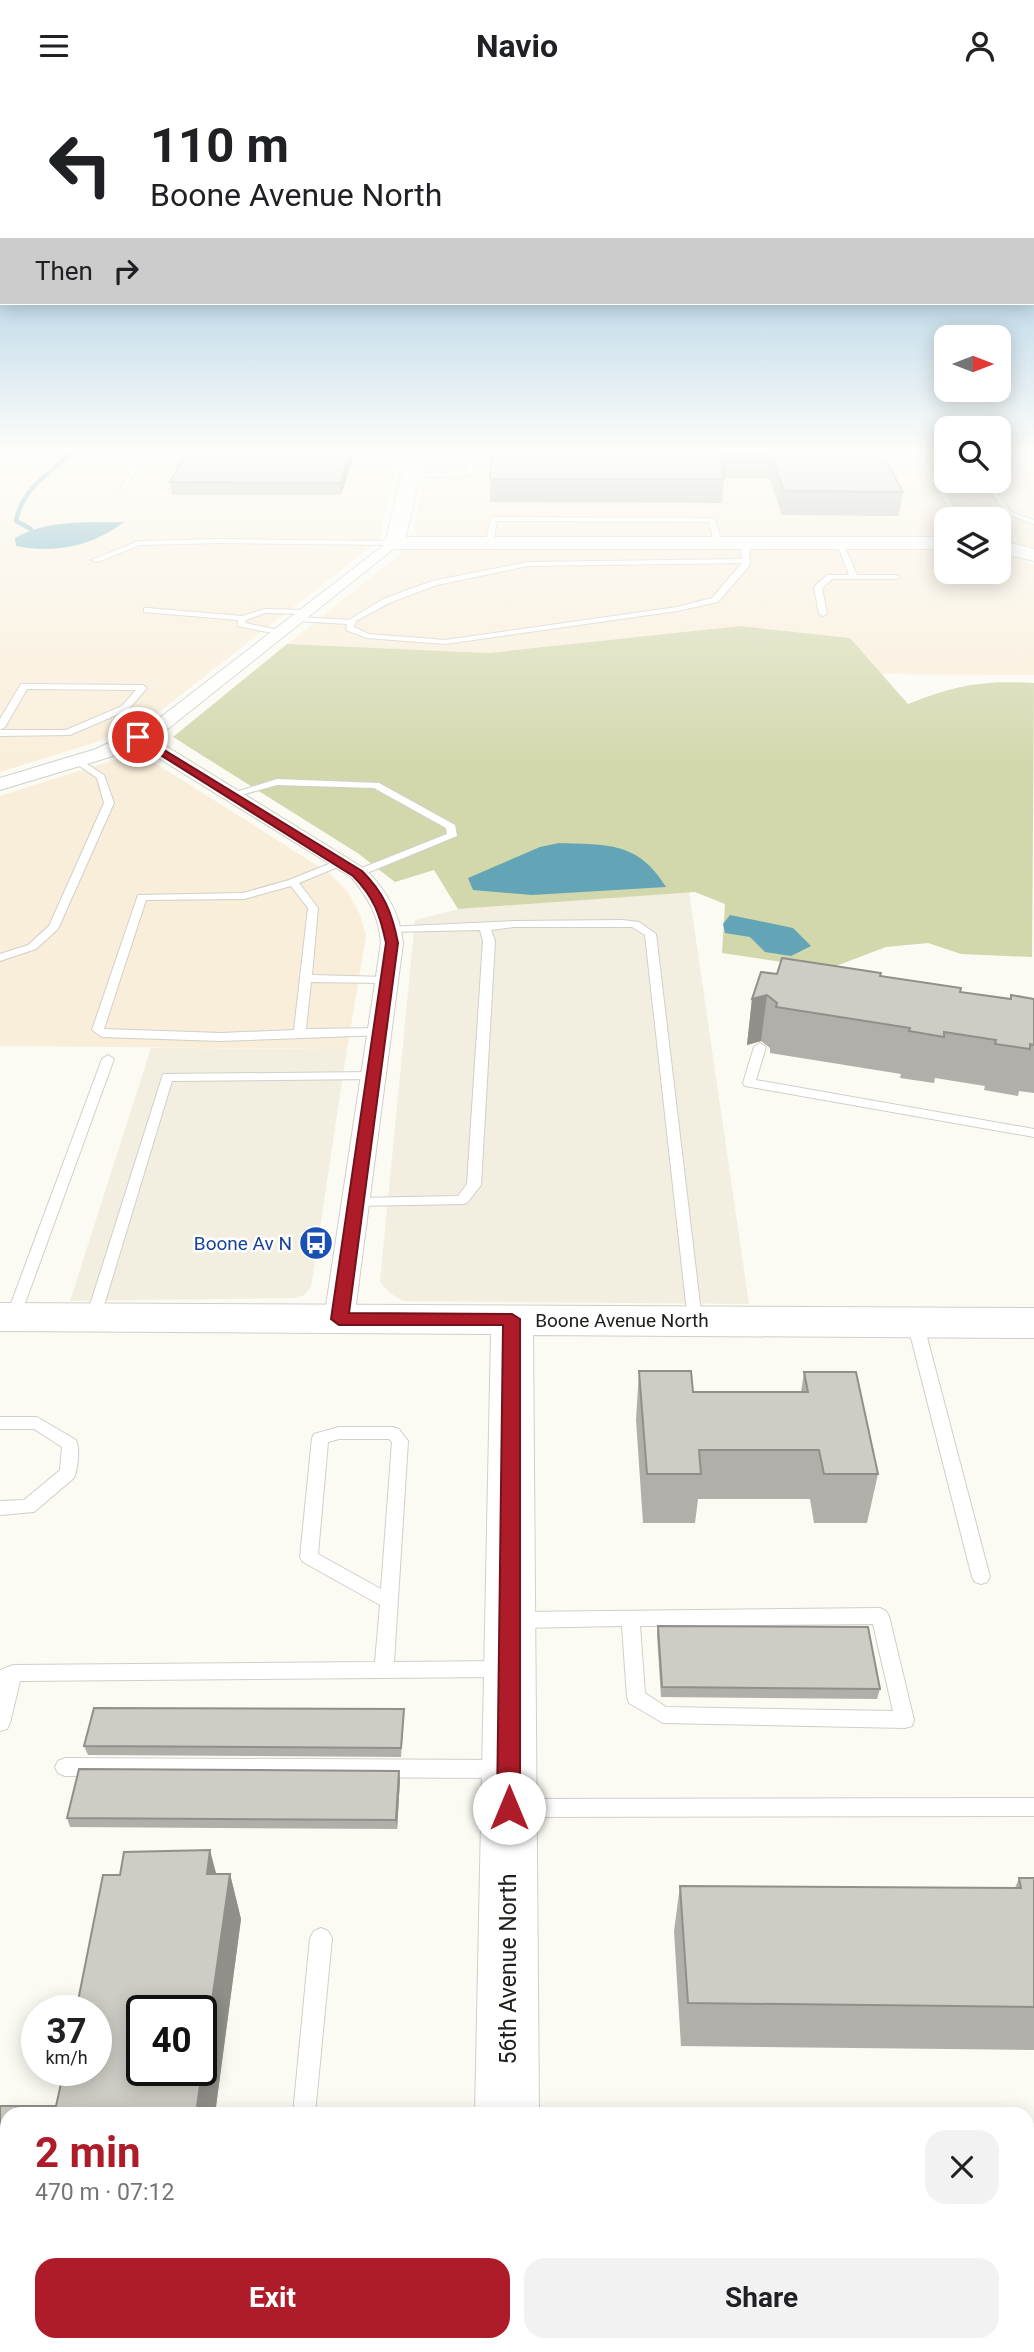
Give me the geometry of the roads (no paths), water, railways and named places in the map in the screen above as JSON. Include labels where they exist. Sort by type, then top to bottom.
[{"type":"street","points":[[0,784],[78,761],[138,737],[186,708],[373,559]]},
{"type":"street","points":[[138,737],[234,794],[349,868],[376,893],[391,929],[387,980],[339,1319]]},
{"type":"street","name":"Boone Avenue North","points":[[7,1317],[1034,1323]]},
{"type":"street","name":"56th Avenue North","points":[[507,2107],[512,1319]]},
{"type":"lane","points":[[95,560],[99,559]]},
{"type":"lane","points":[[146,610],[243,618],[265,611],[351,622],[386,601],[435,583],[528,565],[637,559]]},
{"type":"lane","points":[[351,622],[349,628],[367,636],[445,642],[677,609],[715,600],[742,559]]},
{"type":"lane","points":[[846,559],[854,577]]},
{"type":"lane","points":[[822,614],[818,587],[830,577],[896,577]]},
{"type":"lane","points":[[243,618],[241,624],[281,633]]},
{"type":"lane","points":[[0,727],[24,686],[143,688],[125,708],[67,733],[0,733]]},
{"type":"lane","points":[[0,958],[32,947],[54,927],[109,803],[101,777],[78,761]]},
{"type":"lane","points":[[234,794],[277,782],[376,785],[451,827],[452,836],[349,868],[244,896],[142,897],[98,1030],[102,1033],[221,1037],[380,1032]]},
{"type":"lane","points":[[293,882],[313,908],[300,1033]]},
{"type":"lane","points":[[391,929],[622,923],[635,924],[650,934],[695,1321]]},
{"type":"lane","points":[[355,1202],[461,1200],[474,1185],[489,941],[485,927]]},
{"type":"lane","points":[[306,978],[387,980]]},
{"type":"lane","points":[[760,1047],[749,1083],[1034,1133]]},
{"type":"lane","points":[[7,1317],[108,1059]]},
{"type":"lane","points":[[89,1318],[98,1302],[167,1077],[373,1076]]},
{"type":"lane","points":[[915,1322],[981,1577]]},
{"type":"lane","points":[[0,1423],[37,1423],[71,1444],[68,1473],[28,1507],[0,1508]]},
{"type":"lane","points":[[384,1670],[389,1602],[400,1441],[393,1433],[339,1433],[320,1438],[309,1557],[389,1602]]},
{"type":"lane","points":[[0,1723],[6,1675],[384,1670],[631,1619],[880,1616],[905,1720],[663,1715],[636,1697],[631,1619]]},
{"type":"lane","points":[[65,1767],[509,1789],[1034,1807]]},
{"type":"lane","points":[[305,2107],[321,1938]]},
{"type":"water","points":[[559,843],[607,846],[632,853],[655,872],[666,887],[532,895],[473,890],[468,878],[540,847]]},
{"type":"water","points":[[730,915],[793,928],[811,946],[791,956],[765,952],[750,937],[725,933],[723,924]]},
{"type":"place","name":"Boone Av N","points":[[316,1243]]}]
